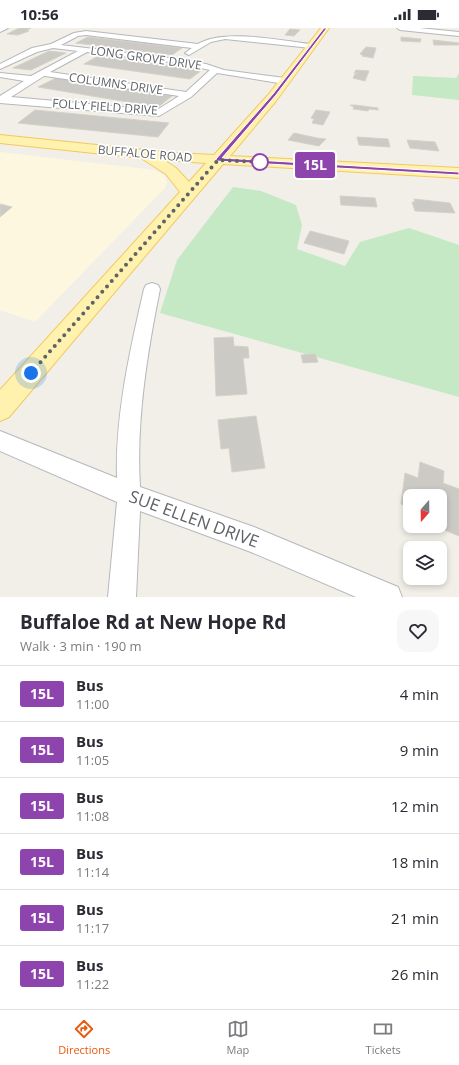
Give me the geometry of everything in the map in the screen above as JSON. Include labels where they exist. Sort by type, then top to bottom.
[{"type":"main road","points":[[0,408],[245,129],[285,81],[325,28]]},
{"type":"main road","points":[[142,154],[193,148],[212,143],[245,129]]},
{"type":"main road","points":[[245,129],[251,146],[255,149],[307,165]]},
{"type":"main road","name":"BUFFALOE ROAD","points":[[0,139],[142,154],[218,160],[459,173]]},
{"type":"main road","points":[[142,154],[171,171],[190,192]]},
{"type":"main road","points":[[190,192],[227,176],[267,163]]},
{"type":"street","points":[[0,30],[5,28]]},
{"type":"street","points":[[400,28],[459,34]]},
{"type":"street","points":[[0,67],[35,50],[54,46],[76,34],[86,33],[198,46]]},
{"type":"street","points":[[178,61],[198,46],[209,40],[225,38],[311,46]]},
{"type":"street","name":"LONG GROVE DRIVE","points":[[54,46],[178,61],[285,81]]},
{"type":"street","points":[[2,99],[32,79],[45,74],[86,50]]},
{"type":"street","points":[[59,66],[73,68]]},
{"type":"street","name":"FOLLY FIELD DRIVE","points":[[2,99],[154,113],[164,111],[188,95],[216,69]]},
{"type":"street","name":"COLUMNS DRIVE","points":[[45,74],[188,95]]},
{"type":"street","points":[[89,80],[98,74]]},
{"type":"street","points":[[0,76],[32,79]]},
{"type":"street","points":[[184,83],[199,85]]},
{"type":"street","points":[[122,597],[129,495],[127,451],[140,344],[152,288]]},
{"type":"street","name":"SUE ELLEN DRIVE","points":[[0,441],[129,495],[254,540],[388,597]]},
{"type":"shaded area","points":[[0,152],[155,170],[165,176],[167,182],[166,187],[35,322],[0,310]]},
{"type":"green space","points":[[459,73],[459,100],[412,95],[413,76],[456,78]]},
{"type":"green space","points":[[233,187],[261,191],[296,205],[302,225],[297,249],[345,266],[360,242],[409,228],[459,245],[459,397],[160,313],[177,260]]},
{"type":"building","points":[[19,28],[31,28],[27,30],[29,31],[18,35],[7,34]]},
{"type":"building","points":[[290,29],[300,30],[294,36],[285,35]]},
{"type":"building","points":[[88,37],[182,48],[172,55],[76,43]]},
{"type":"building","points":[[401,37],[421,39],[420,42],[401,41]]},
{"type":"building","points":[[433,40],[459,43],[459,45],[434,45]]},
{"type":"building","points":[[366,47],[376,48],[373,58],[362,56],[363,55],[360,54]]},
{"type":"building","points":[[49,51],[66,53],[31,70],[13,68]]},
{"type":"building","points":[[98,56],[202,70],[190,79],[84,64]]},
{"type":"building","points":[[356,70],[369,71],[365,81],[353,78],[355,74],[359,73],[354,73]]},
{"type":"building","points":[[56,78],[172,96],[158,107],[38,87]]},
{"type":"building","points":[[350,105],[378,108],[378,110],[369,109],[368,111],[353,109],[354,107]]},
{"type":"building","points":[[35,110],[169,123],[158,137],[18,123]]},
{"type":"building","points":[[316,110],[330,112],[323,125],[312,123],[314,119],[311,118]]},
{"type":"building","points":[[294,133],[326,139],[319,146],[288,140]]},
{"type":"building","points":[[357,137],[388,139],[390,147],[359,145]]},
{"type":"building","points":[[407,140],[435,142],[439,151],[410,148]]},
{"type":"building","points":[[340,196],[375,198],[377,207],[341,205]]},
{"type":"building","points":[[414,199],[450,203],[455,213],[415,211],[412,202],[415,202]]},
{"type":"building","points":[[0,204],[12,207],[0,217]]},
{"type":"building","points":[[310,231],[349,241],[344,254],[304,243]]},
{"type":"building","points":[[233,337],[234,346],[248,347],[249,358],[243,358],[247,394],[216,396],[214,338]]},
{"type":"building","points":[[315,354],[318,362],[303,363],[301,355]]},
{"type":"building","points":[[256,416],[265,468],[232,472],[229,448],[221,449],[218,420]]},
{"type":"building","points":[[420,462],[444,471],[443,483],[459,489],[459,536],[447,531],[447,489],[403,489],[403,505],[401,504],[405,473],[418,478]]},
{"type":"bus line","name":"15L","points":[[325,28],[275,95],[218,160],[459,173]]},
{"type":"route","points":[[31,373],[97,296],[218,160],[260,162]]}]
